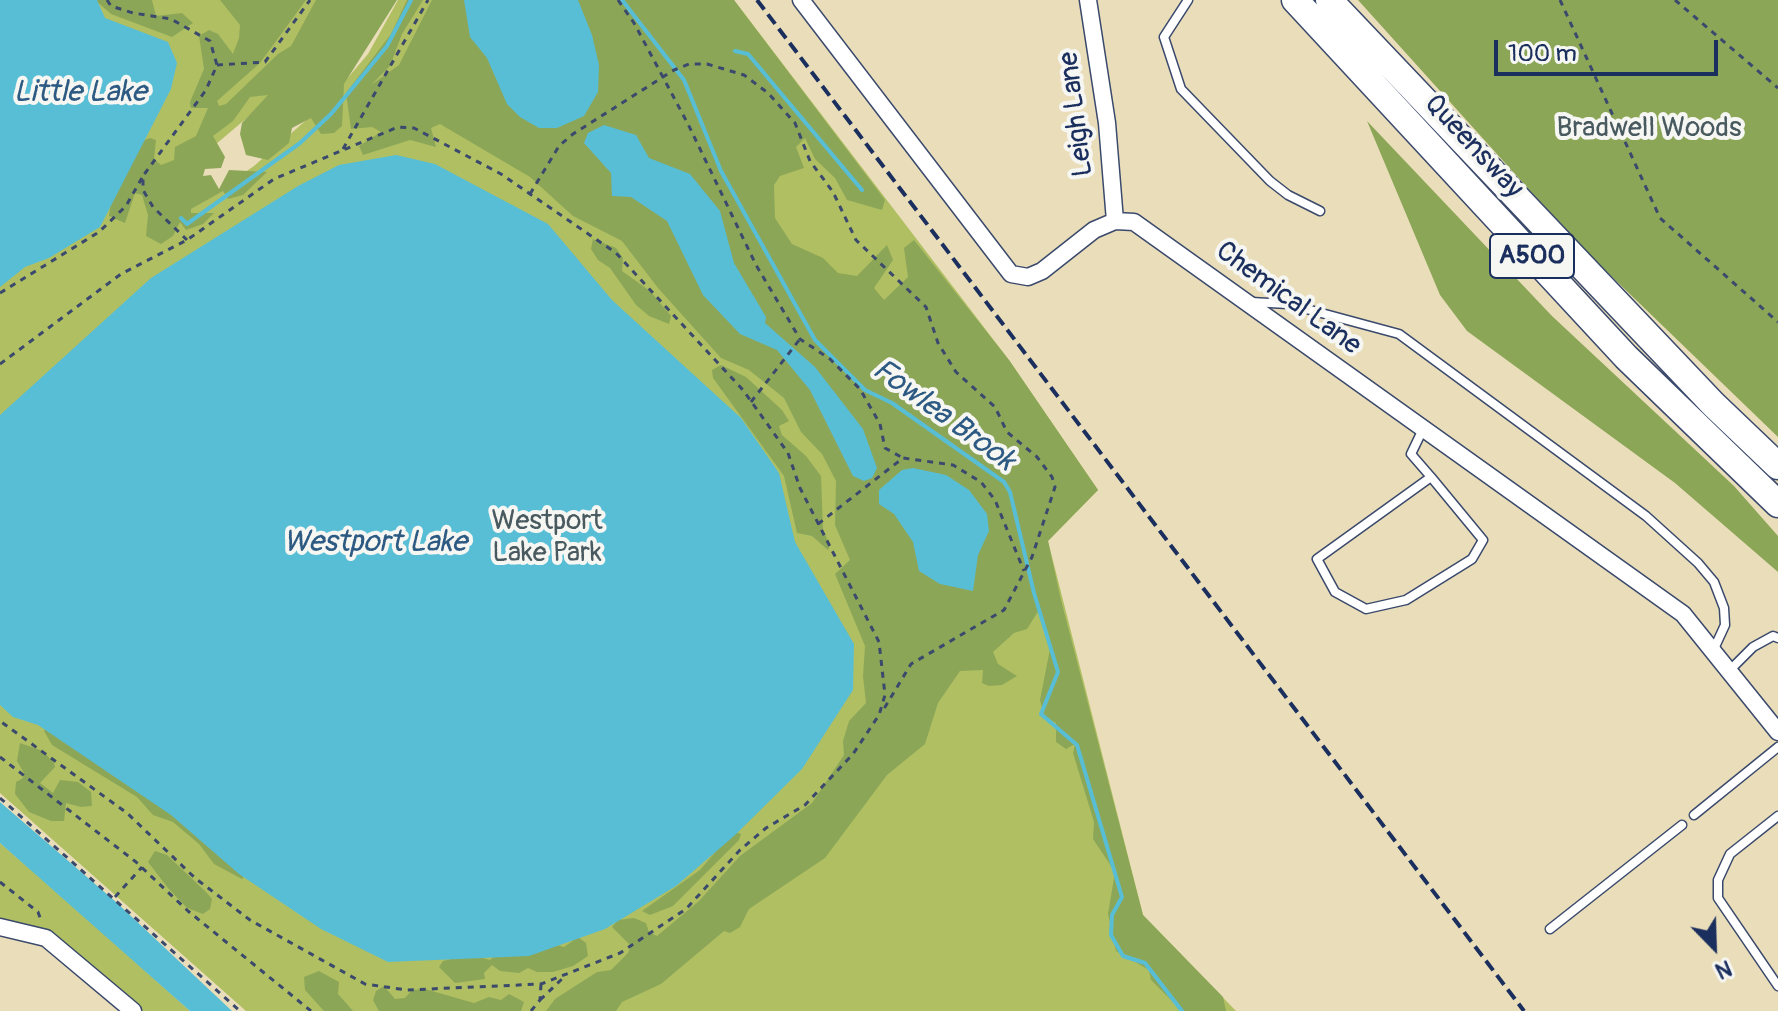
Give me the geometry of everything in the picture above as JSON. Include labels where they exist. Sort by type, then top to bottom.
[{"type":"highway","name":"Queensway","points":[[1295,0],[1626,357],[1778,504]]},
{"type":"highway","name":"Queensway","points":[[1329,0],[1713,404],[1778,466]]},
{"type":"highway","points":[[1725,454],[1778,514]]},
{"type":"street","points":[[801,0],[1011,274],[1028,277],[1042,271],[1094,230],[1115,221]]},
{"type":"street","name":"Leigh Lane","points":[[1088,0],[1107,123],[1115,221]]},
{"type":"street","name":"Chemical Lane","points":[[1115,221],[1134,222],[1683,614],[1778,732]]},
{"type":"street","points":[[0,927],[46,938],[133,1011]]},
{"type":"lane","points":[[1188,0],[1164,37],[1181,89],[1270,181],[1288,195],[1320,211]]},
{"type":"lane","points":[[1246,301],[1288,304],[1399,334],[1646,516],[1698,563],[1714,582],[1724,608],[1725,625],[1713,651]]},
{"type":"lane","points":[[1424,428],[1411,454],[1431,477],[1483,540],[1472,559],[1406,600],[1366,609],[1335,592],[1317,559],[1431,477]]},
{"type":"lane","points":[[1729,671],[1753,647],[1773,636],[1778,638]]},
{"type":"lane","points":[[1694,815],[1778,747]]},
{"type":"lane","points":[[1778,816],[1730,854],[1718,880],[1718,898],[1778,986]]},
{"type":"lane","points":[[1550,929],[1682,825]]},
{"type":"path","points":[[0,293],[99,232],[126,206],[143,176],[206,90],[217,65],[210,41],[171,19],[133,13],[111,6],[107,0]]},
{"type":"path","points":[[217,65],[265,62],[310,0]]},
{"type":"path","points":[[340,152],[349,143],[428,0]]},
{"type":"path","points":[[618,0],[634,23],[738,222],[756,265],[800,339],[830,359],[860,389],[880,424],[885,448],[903,458],[953,465],[981,482],[1011,534],[1025,573]]},
{"type":"path","points":[[1560,0],[1660,218],[1778,322]]},
{"type":"path","points":[[1675,0],[1778,88]]},
{"type":"path","points":[[0,721],[127,813],[195,878],[250,920],[365,984],[407,990],[541,984],[620,953],[686,909],[740,850],[766,828],[805,805],[853,754],[911,664],[1004,610],[1032,557],[1055,487],[1052,477],[1037,457],[1007,432],[995,407],[956,372],[938,343],[926,307],[856,240],[833,192],[810,161],[795,123],[768,93],[744,75],[707,64],[689,64],[573,134],[559,146],[530,194]]},
{"type":"path","points":[[0,364],[121,274],[187,240],[274,179],[398,127],[414,128],[501,174],[616,253],[751,402],[788,453],[818,524],[879,642],[885,695],[879,715]]},
{"type":"path","points":[[143,176],[143,190],[153,207],[187,240]]},
{"type":"path","points":[[751,402],[800,339]]},
{"type":"path","points":[[818,524],[903,458]]},
{"type":"path","points":[[0,757],[142,867],[188,911],[311,1011]]},
{"type":"path","points":[[0,798],[240,1011]]},
{"type":"path","points":[[115,897],[142,867]]},
{"type":"path","points":[[0,882],[38,912],[46,938]]},
{"type":"path","points":[[531,1011],[564,977]]},
{"type":"path","points":[[540,1000],[541,984]]},
{"type":"green space","name":"Westport Lake Park","points":[[0,0],[340,0],[294,78],[163,189],[183,214],[254,166],[329,100],[368,54],[398,0],[734,0],[1009,360],[1098,490],[1048,541],[1143,915],[1236,1011],[246,1011],[0,793]]},
{"type":"green space","points":[[95,0],[152,0],[156,16],[182,13],[193,23],[172,37],[111,14]]},
{"type":"green space","points":[[220,0],[306,0],[260,63],[217,101],[219,106],[226,104],[278,54],[291,46],[316,0],[397,0],[344,84],[342,126],[334,133],[321,134],[311,118],[292,128],[289,143],[268,160],[246,155],[240,134],[242,123],[268,95],[250,97],[233,121],[213,136],[225,157],[221,168],[205,169],[203,176],[211,175],[219,189],[229,170],[267,172],[243,195],[228,199],[223,191],[191,209],[191,213],[214,213],[203,224],[186,230],[180,222],[173,236],[161,244],[146,236],[148,215],[142,195],[135,193],[125,223],[109,216],[111,201],[140,142],[150,138],[156,140],[154,159],[161,165],[174,160],[175,147],[196,136],[208,108],[191,108],[190,102],[204,69],[199,36],[209,30],[218,34],[233,54],[239,38],[240,25]]},
{"type":"green space","points":[[407,0],[423,0],[402,34],[390,66],[371,85],[399,65],[432,0],[734,0],[885,200],[882,210],[847,200],[835,178],[815,159],[805,138],[796,147],[804,168],[780,176],[774,185],[775,218],[792,244],[823,258],[838,273],[857,276],[887,245],[893,260],[874,288],[884,300],[908,277],[904,248],[914,240],[1009,360],[1098,490],[1048,541],[1061,600],[1143,915],[1223,997],[1226,1011],[1182,1011],[1151,980],[1149,970],[1116,951],[1108,914],[1115,872],[1093,839],[1094,822],[1073,753],[1075,744],[1066,749],[1056,742],[1056,723],[1044,716],[1040,700],[1050,649],[1039,610],[1027,629],[1014,633],[993,652],[998,664],[1017,676],[1002,685],[989,686],[982,683],[983,670],[960,671],[938,703],[925,744],[887,775],[825,858],[749,909],[740,927],[730,933],[724,931],[661,984],[622,1002],[616,1011],[546,1011],[555,999],[597,972],[611,970],[628,953],[631,946],[612,927],[618,920],[634,918],[646,923],[649,932],[657,936],[699,901],[740,856],[812,803],[844,755],[843,741],[849,721],[866,703],[863,676],[865,646],[835,574],[850,560],[835,525],[836,481],[822,454],[801,432],[784,398],[749,370],[721,358],[658,288],[622,241],[573,216],[530,177],[440,124],[431,128],[436,147],[410,140],[363,155],[359,146],[381,132],[372,127],[351,129],[346,93],[391,34]]},
{"type":"green space","name":"Bradwell Woods","points":[[1358,0],[1778,0],[1778,437],[1579,245]]},
{"type":"green space","points":[[1367,121],[1552,316],[1734,486],[1778,536],[1778,572],[1675,483],[1467,331],[1440,295]]},
{"type":"green space","points":[[593,239],[616,248],[623,258],[622,271],[650,291],[671,316],[669,324],[649,316],[636,305],[610,268],[598,260],[591,249]]},
{"type":"green space","points":[[721,365],[746,377],[782,410],[789,421],[779,426],[782,435],[806,456],[821,476],[823,530],[830,545],[828,550],[812,536],[797,533],[784,476],[713,378],[712,370]]},
{"type":"green space","points":[[47,725],[79,745],[248,872],[242,879],[214,864],[199,844],[173,822],[153,815],[137,797],[52,745],[44,731]]},
{"type":"green space","points":[[20,743],[43,751],[54,763],[55,767],[40,783],[53,793],[60,780],[78,782],[91,792],[92,806],[66,803],[64,821],[51,821],[29,812],[15,794],[16,782],[23,778],[24,773],[17,761]]},
{"type":"green space","points":[[733,831],[741,834],[739,840],[673,906],[650,915],[642,911],[700,870]]},
{"type":"green space","points":[[0,843],[190,1011],[139,1011],[48,934],[0,920]]},
{"type":"green space","points":[[155,851],[167,855],[206,892],[212,899],[210,909],[203,914],[187,908],[168,888],[148,862]]},
{"type":"green space","points":[[578,937],[586,943],[588,956],[573,966],[553,972],[537,972],[528,968],[519,973],[500,971],[492,965],[484,973],[485,979],[455,983],[439,967],[443,961],[455,958],[476,956],[490,960],[497,954],[554,944],[564,947]]},
{"type":"green space","points":[[319,971],[339,982],[338,994],[353,1011],[324,1011],[305,990],[304,977]]},
{"type":"green space","points":[[384,986],[395,999],[405,998],[412,990],[425,989],[474,1003],[489,997],[501,1000],[509,994],[524,1002],[521,1011],[379,1011],[373,1000],[376,991]]},
{"type":"water","name":"Little Lake","points":[[0,0],[97,0],[105,18],[168,42],[177,63],[171,89],[100,227],[49,258],[25,267],[0,287]]},
{"type":"water","points":[[464,0],[578,0],[592,35],[599,65],[598,92],[584,116],[557,128],[539,128],[520,117],[507,104],[487,58],[470,37]]},
{"type":"water","points":[[604,125],[636,135],[649,158],[690,174],[720,211],[734,263],[766,317],[765,323],[815,367],[863,429],[877,468],[872,478],[864,481],[853,476],[810,390],[777,350],[740,334],[703,295],[667,221],[631,197],[612,196],[611,173],[584,143],[588,133]]},
{"type":"water","name":"Westport Lake","points":[[396,155],[435,164],[548,224],[612,300],[741,418],[779,473],[795,542],[854,644],[853,690],[802,769],[734,836],[676,886],[605,929],[529,956],[388,962],[321,929],[239,874],[171,815],[38,725],[13,717],[0,705],[0,415],[151,278],[298,186],[339,165]]},
{"type":"water","points":[[913,468],[946,475],[969,490],[987,514],[989,531],[978,555],[973,591],[940,584],[919,571],[913,542],[894,514],[879,504],[879,490],[902,470]]},
{"type":"water","points":[[0,802],[116,902],[232,1011],[190,1011],[0,843]]},
{"type":"waterway","points":[[181,218],[187,224],[300,143],[331,114],[387,46],[411,0]]},
{"type":"waterway","name":"Fowlea Brook","points":[[622,0],[684,80],[721,171],[815,340],[865,390],[892,403],[1004,482],[1010,492],[1034,593],[1058,672],[1041,714],[1077,745],[1122,897],[1112,915],[1111,935],[1123,956],[1145,963],[1182,1011]]},
{"type":"waterway","points":[[735,51],[748,54],[862,190]]},
{"type":"railway","points":[[757,0],[1524,1011]]}]
